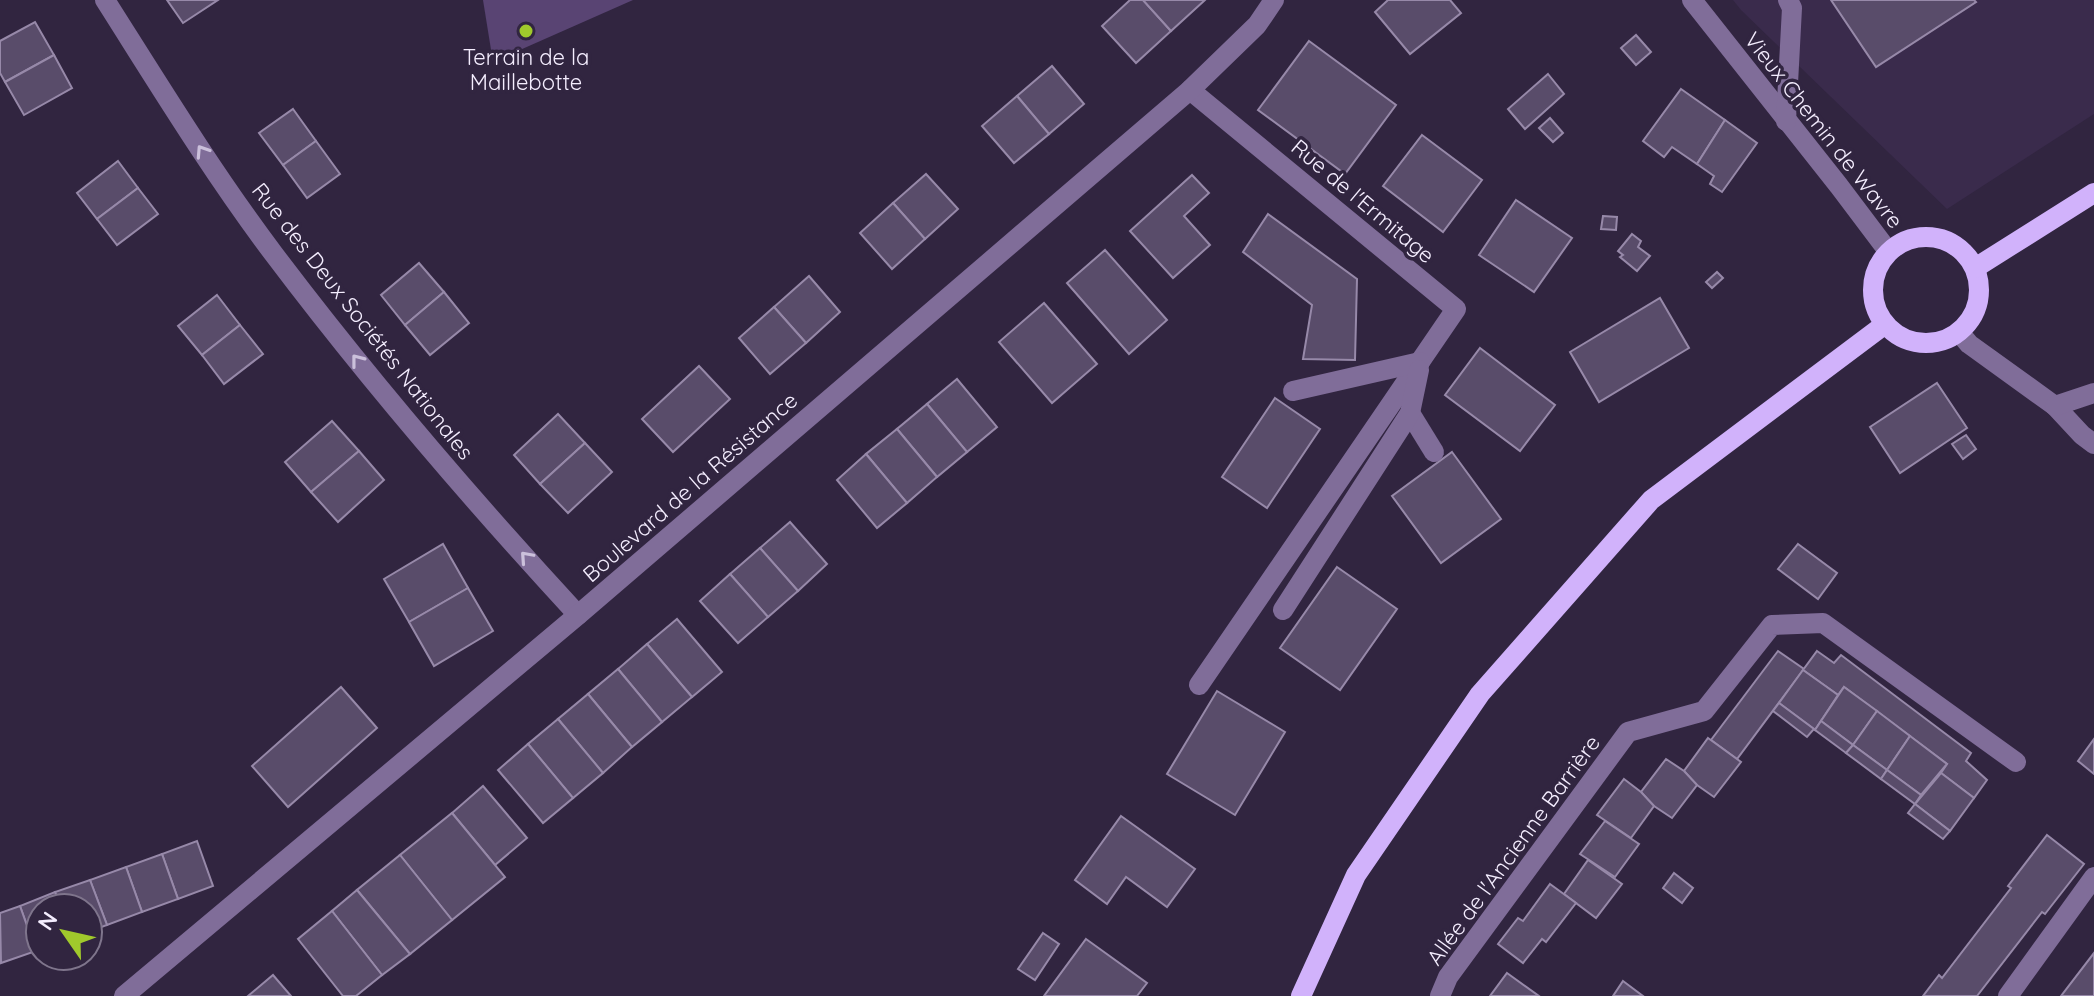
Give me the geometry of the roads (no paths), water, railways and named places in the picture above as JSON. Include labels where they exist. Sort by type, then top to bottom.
[{"type":"main road","points":[[1975,268],[2094,193]]},
{"type":"main road","points":[[1936,237],[1959,247],[1975,268],[1980,291],[1974,314],[1959,332],[1934,343],[1907,340],[1884,325],[1872,301],[1874,274],[1888,251],[1910,238],[1936,237]]},
{"type":"main road","points":[[1301,996],[1356,875],[1480,694],[1651,500],[1884,325]]},
{"type":"street","name":"Rue des Deux Sociétés Nationales","points":[[105,0],[186,127],[272,252],[384,394],[578,615]]},
{"type":"street","name":"Boulevard de la Résistance","points":[[124,996],[578,615],[1190,90],[1257,25],[1274,0]]},
{"type":"street","name":"Vieux Chemin de Wavre","points":[[1692,0],[1888,251]]},
{"type":"street","points":[[1786,121],[1792,8],[1788,0]]},
{"type":"street","name":"Rue de l'Ermitage","points":[[1190,90],[1456,309],[1420,362]]},
{"type":"street","points":[[1959,332],[1969,344],[2055,406],[2094,444]]},
{"type":"street","points":[[1293,391],[1420,362]]},
{"type":"street","points":[[1283,610],[1410,413],[1420,362]]},
{"type":"street","points":[[1199,685],[1420,362]]},
{"type":"street","points":[[2055,406],[2094,393]]},
{"type":"street","points":[[1410,413],[1434,452]]},
{"type":"street","name":"Allée de l'Ancienne Barrière","points":[[1440,996],[1448,977],[1628,732],[1704,711],[1772,625],[1823,623],[2016,762]]},
{"type":"street","points":[[2008,996],[2094,877]]},
{"type":"place","name":"Terrain de la Maillebotte","points":[[526,31]]}]
